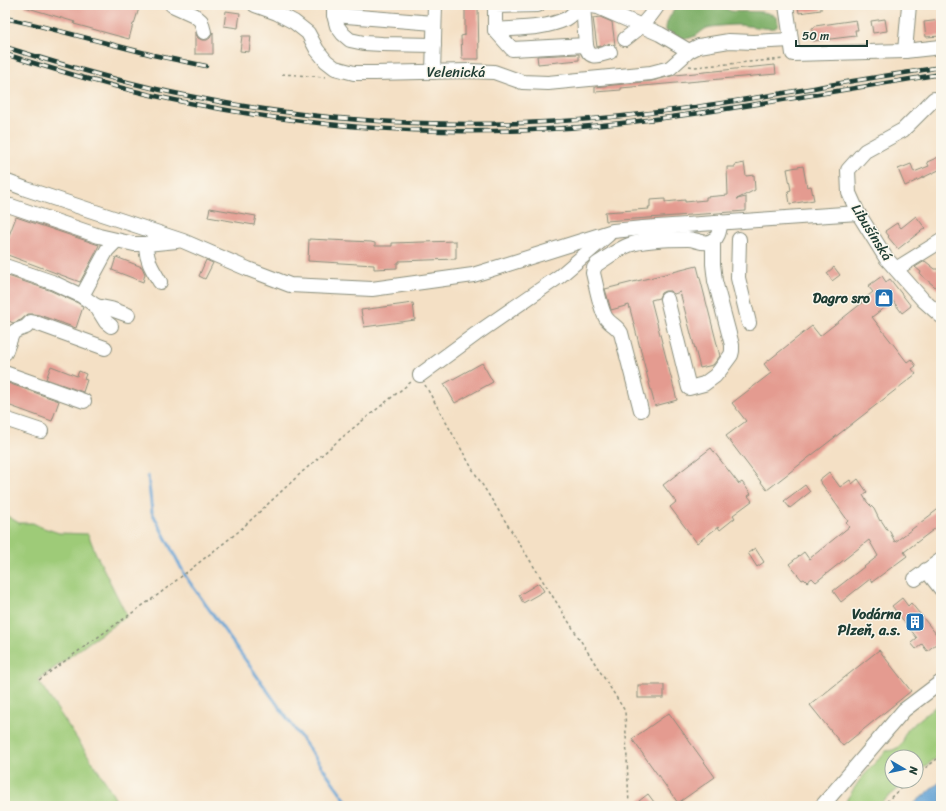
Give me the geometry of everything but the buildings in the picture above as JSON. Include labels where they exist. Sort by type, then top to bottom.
[{"type":"street","points":[[172,5],[194,15],[201,21],[204,32]]},
{"type":"street","name":"Velenická","points":[[255,5],[277,13],[294,22],[308,33],[317,50],[326,61],[335,68],[354,73],[494,72],[522,82],[548,83],[652,72],[670,68],[689,51],[699,46],[729,41],[753,42],[792,47],[905,51],[941,47]]},
{"type":"street","points":[[434,72],[435,5]]},
{"type":"street","points":[[538,5],[495,6],[495,30],[512,49],[586,45]]},
{"type":"street","points":[[495,30],[539,27],[555,23],[567,18],[584,5],[598,7],[642,26],[660,34],[689,51]]},
{"type":"street","points":[[584,5],[587,51],[596,56],[610,52]]},
{"type":"street","points":[[625,39],[642,26],[658,5]]},
{"type":"street","points":[[786,5],[792,47]]},
{"type":"street","points":[[905,51],[909,5]]},
{"type":"street","points":[[434,23],[334,10],[337,26],[350,40],[364,43],[434,45]]},
{"type":"street","name":"Libušínská","points":[[934,99],[903,130],[865,151],[848,170],[849,193],[858,213],[886,258],[923,300],[941,316]]},
{"type":"street","points":[[5,181],[183,241],[290,285],[372,289],[473,275],[613,231],[858,213]]},
{"type":"street","points":[[26,189],[8,209],[134,244],[183,241]]},
{"type":"street","points":[[641,410],[621,333],[617,327],[608,320],[604,313],[593,273],[594,268],[597,264],[623,247],[638,242],[690,239],[708,242],[713,240],[718,235],[720,222]]},
{"type":"street","points":[[420,375],[560,276],[613,231]]},
{"type":"street","points":[[739,239],[738,278],[749,323]]},
{"type":"street","points":[[82,296],[107,250],[116,240]]},
{"type":"street","points":[[667,299],[689,388],[704,384],[718,373],[731,355],[732,351],[732,345],[713,264],[713,240]]},
{"type":"street","points":[[896,269],[941,241]]},
{"type":"street","points":[[146,244],[146,253],[151,269],[160,282]]},
{"type":"street","points":[[5,266],[52,282],[82,296],[96,306],[106,322],[111,326]]},
{"type":"street","points":[[716,281],[738,278]]},
{"type":"street","points":[[96,306],[128,315]]},
{"type":"street","points":[[5,353],[12,334],[15,331],[26,327],[31,322],[105,348]]},
{"type":"street","points":[[5,373],[84,401]]},
{"type":"street","points":[[5,419],[41,431]]},
{"type":"street","points":[[941,560],[921,575],[941,589]]},
{"type":"street","points":[[822,806],[904,710],[941,682]]},
{"type":"path","points":[[678,61],[687,66],[694,67],[782,59],[792,47]]},
{"type":"path","points":[[282,74],[326,77]]},
{"type":"path","points":[[39,680],[159,594],[238,532],[301,473],[352,429],[420,375],[473,470],[625,711],[630,806]]},
{"type":"path","points":[[924,769],[941,756]]},
{"type":"path","points":[[882,806],[900,789]]},
{"type":"green space","points":[[678,5],[721,5],[731,11],[766,13],[776,18],[778,25],[776,28],[763,28],[727,25],[706,29],[697,35],[684,39],[674,36],[666,31],[671,14]]},
{"type":"green space","points":[[5,501],[7,516],[19,523],[33,523],[59,533],[88,534],[96,554],[127,616],[38,680],[107,784],[119,806],[5,806]]},
{"type":"green space","points":[[941,702],[941,754],[924,768],[924,749],[895,749],[903,742],[904,735],[909,728]]},
{"type":"green space","points":[[884,753],[884,789],[898,789],[877,806],[845,806],[847,799],[859,781]]},
{"type":"water","points":[[941,781],[941,802],[936,806],[911,806]]},
{"type":"waterway","points":[[148,476],[152,512],[186,577],[350,806]]},
{"type":"railway","points":[[5,18],[153,55],[206,66]]},
{"type":"railway","points":[[5,47],[120,80],[166,91],[233,104],[277,111],[366,120],[456,124],[545,122],[612,117],[747,99],[941,67]]},
{"type":"railway","points":[[5,54],[122,88],[238,112],[282,119],[371,128],[461,131],[550,129],[635,122],[720,110],[941,74]]},
{"type":"place","name":"Dagro sro","points":[[884,298]]},
{"type":"place","name":"Vodárna Plzeň, a.s.","points":[[915,622]]}]
